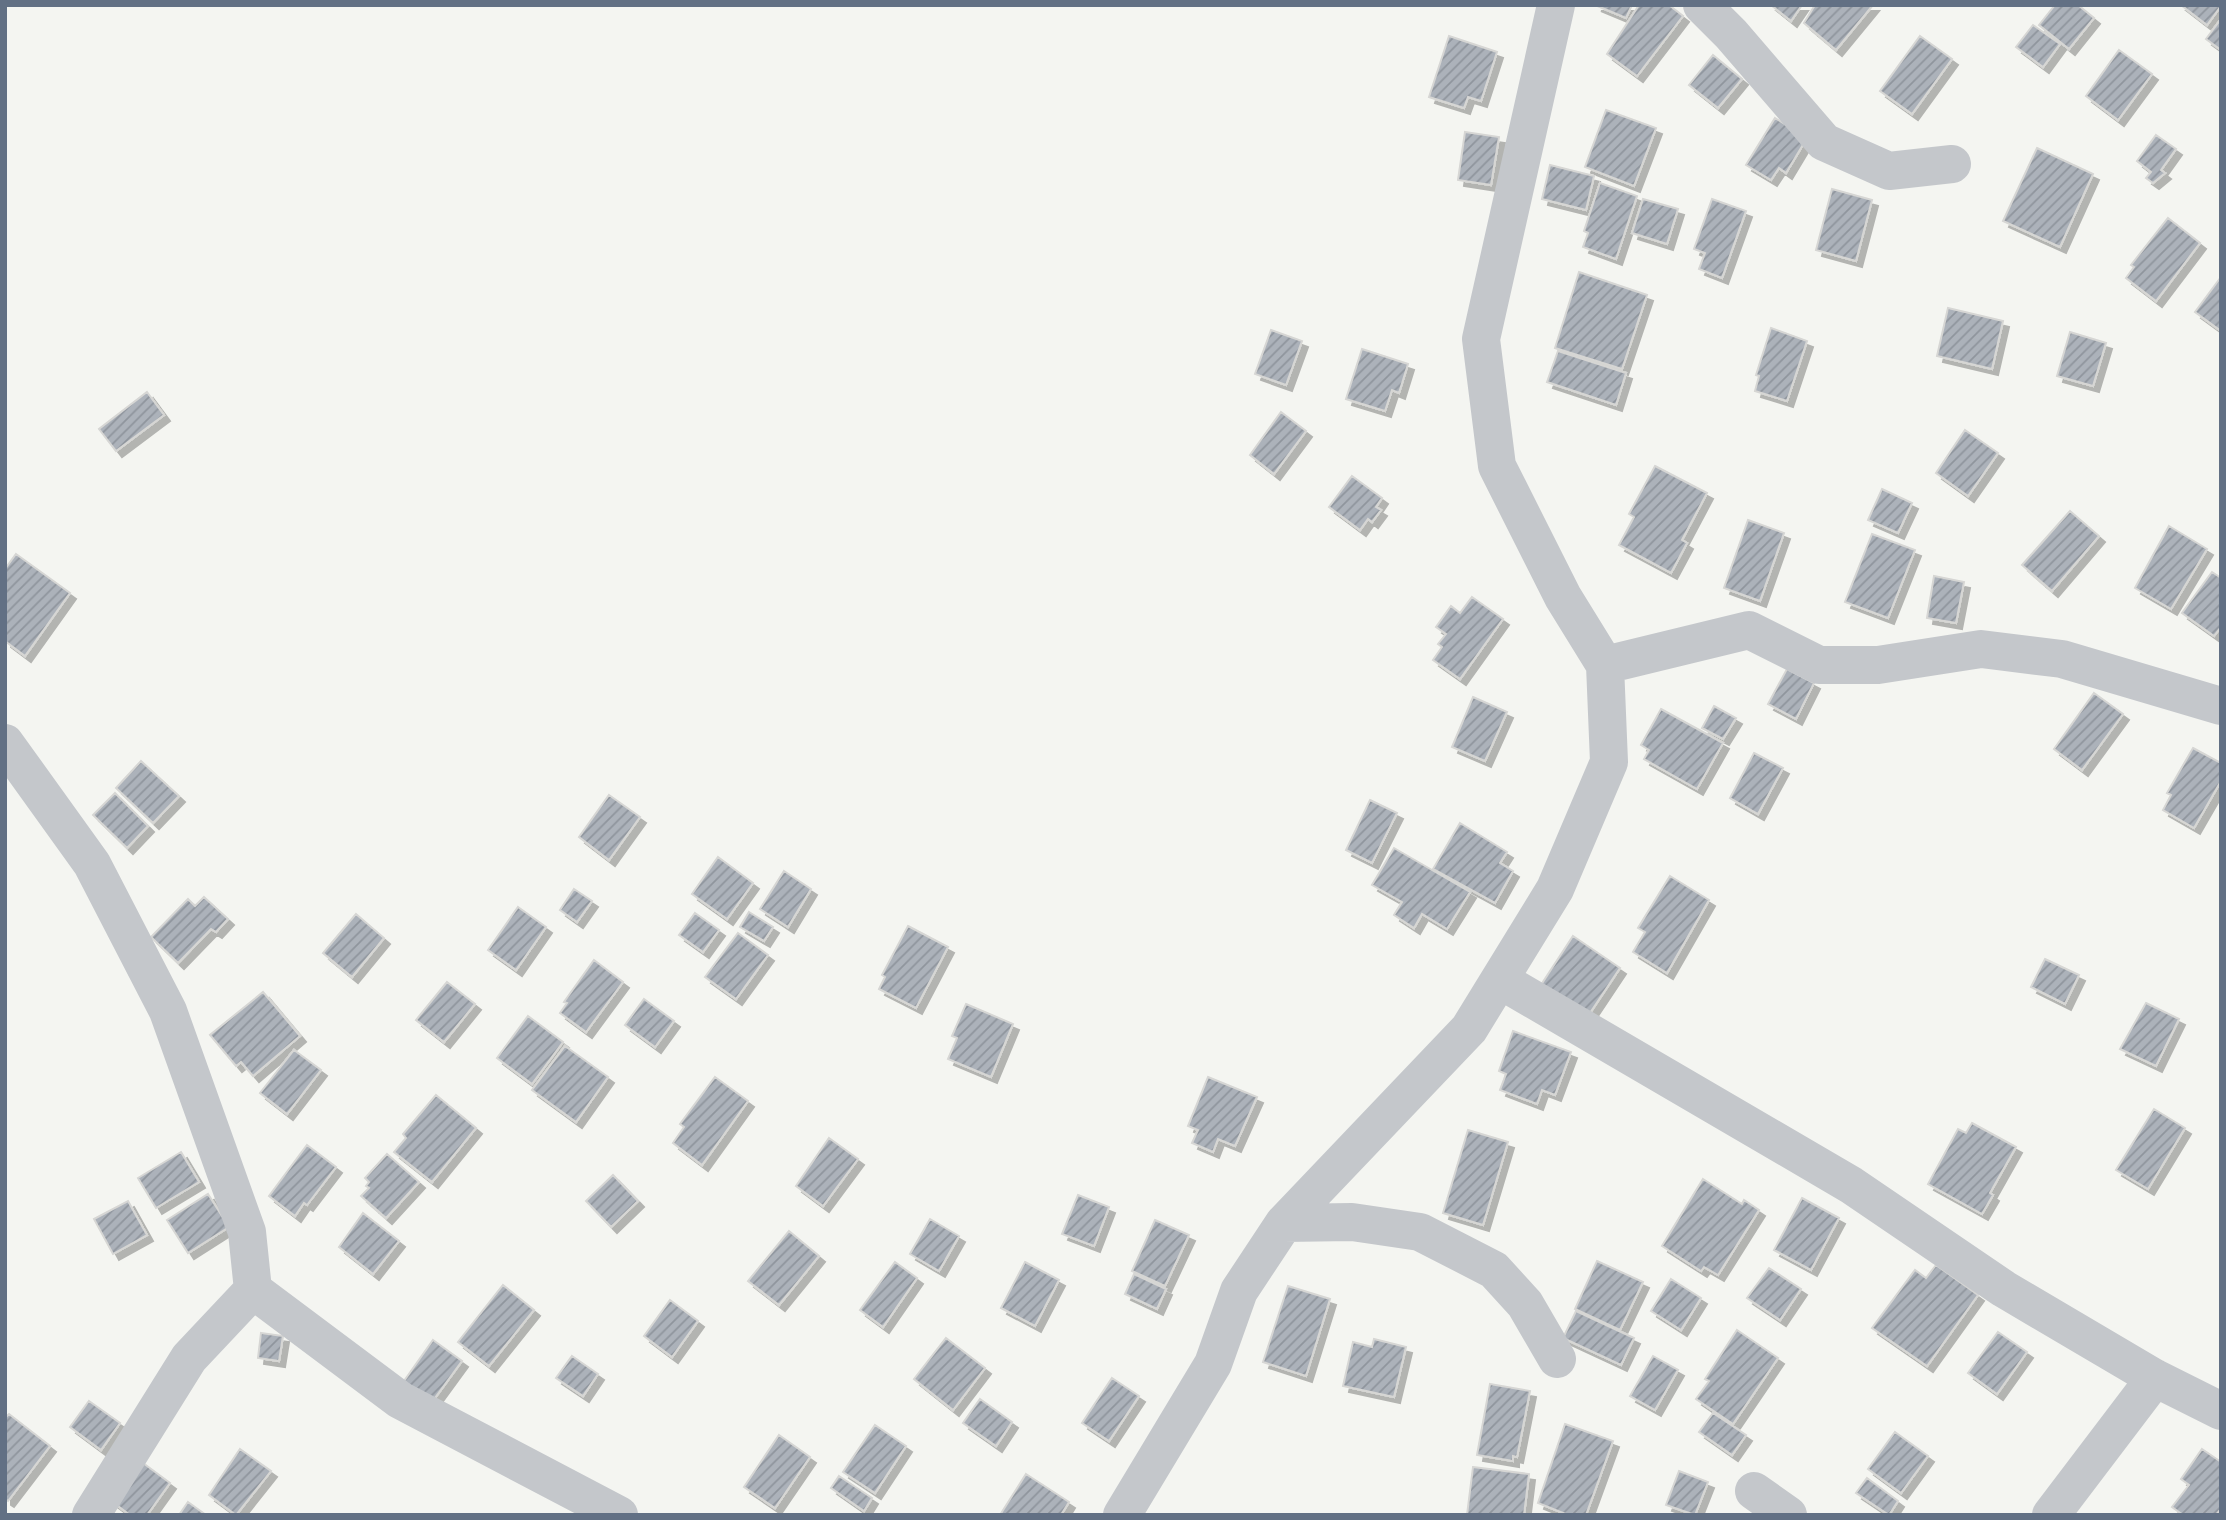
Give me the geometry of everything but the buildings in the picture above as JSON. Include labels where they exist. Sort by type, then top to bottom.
[{"type":"street","points":[[1122,1515],[1213,1364],[1239,1291],[1284,1223],[1469,1029],[1555,889],[1609,762],[1605,665],[1563,597],[1497,466],[1481,339],[1556,5]]},
{"type":"street","points":[[1702,5],[1731,34],[1824,142],[1889,171],[1952,164]]},
{"type":"street","points":[[1605,665],[1749,630],[1819,665],[1878,665],[1981,649],[2062,659],[2221,706]]},
{"type":"street","points":[[5,743],[92,864],[168,1011],[247,1232],[253,1290],[400,1400],[619,1515]]},
{"type":"street","points":[[1500,980],[1851,1185],[2004,1289],[2155,1378],[2221,1411]]},
{"type":"street","points":[[1284,1223],[1352,1222],[1420,1232],[1494,1270],[1525,1304],[1557,1359]]},
{"type":"street","points":[[91,1515],[189,1358],[253,1290]]},
{"type":"street","points":[[2051,1515],[2155,1378]]},
{"type":"street","points":[[1754,1491],[1788,1515]]}]
